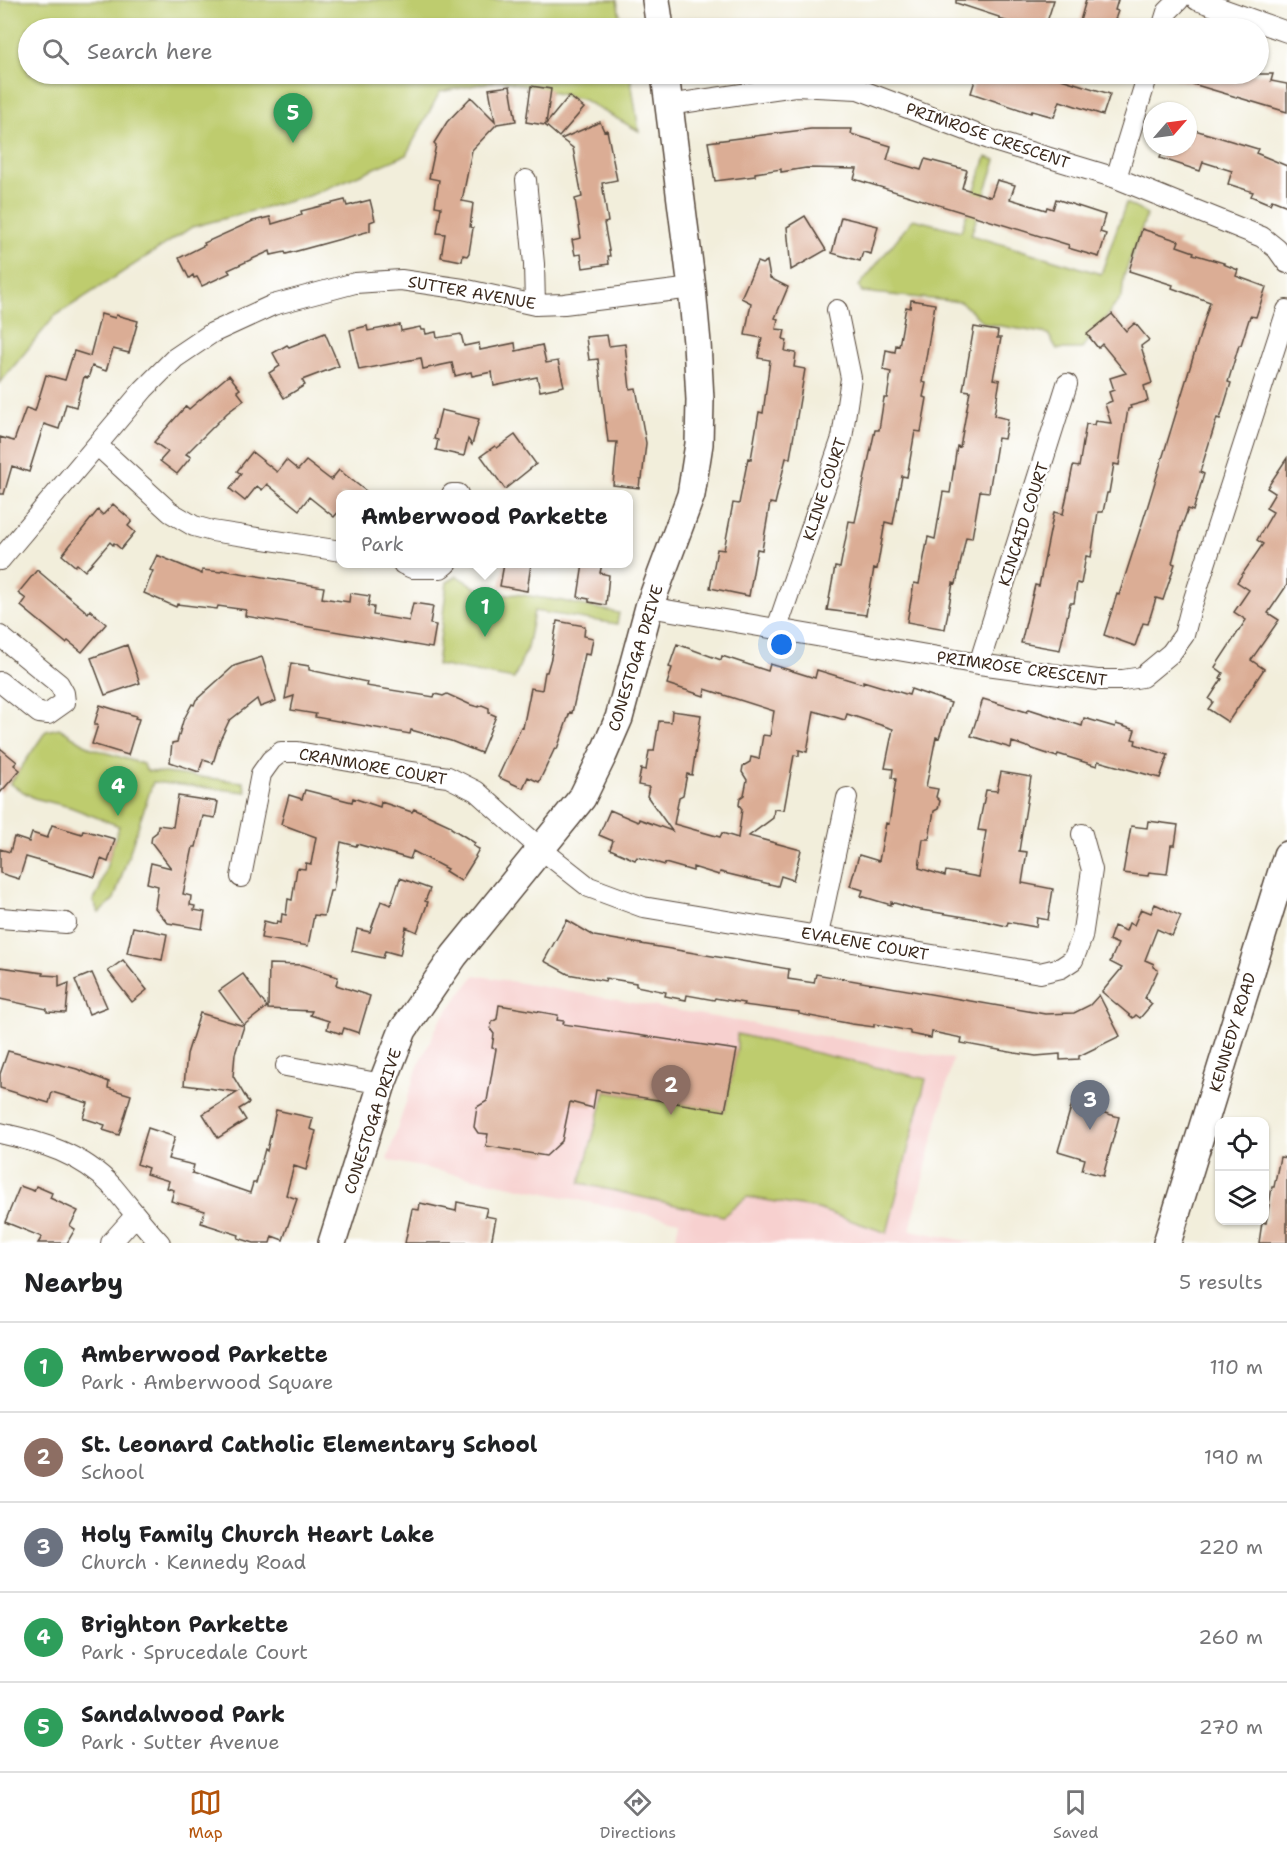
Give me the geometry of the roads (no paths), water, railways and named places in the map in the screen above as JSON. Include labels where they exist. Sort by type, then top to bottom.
[{"type":"street","points":[[656,0],[659,18]]},
{"type":"street","points":[[1165,18],[1167,12],[1179,0]]},
{"type":"street","points":[[1197,0],[1248,18]]},
{"type":"street","points":[[1269,26],[1287,32]]},
{"type":"street","name":"CONESTOGA DRIVE","points":[[332,1243],[382,1084],[403,1030],[454,956],[582,798],[603,755],[619,718],[649,607],[691,495],[699,444],[699,377],[692,288],[665,84]]},
{"type":"street","points":[[1116,178],[1145,84]]},
{"type":"street","name":"PRIMROSE CRESCENT","points":[[668,105],[795,86],[858,89],[997,142],[1116,178],[1262,237],[1278,249],[1287,263]]},
{"type":"street","points":[[526,180],[534,264],[535,304]]},
{"type":"street","name":"SUTTER AVENUE","points":[[0,560],[144,389],[175,358],[206,337],[273,305],[355,283],[401,280],[463,289],[535,304],[564,304],[692,288]]},
{"type":"street","name":"KLINE COURT","points":[[777,628],[842,438],[851,378],[837,310]]},
{"type":"street","name":"PRIMROSE CRESCENT","points":[[649,607],[979,664],[1097,680],[1124,681],[1142,677],[1171,653],[1184,635],[1287,310]]},
{"type":"street","name":"KINCAID COURT","points":[[979,664],[1067,384]]},
{"type":"street","points":[[97,445],[170,512],[194,526],[212,531],[336,550]]},
{"type":"street","points":[[412,568],[431,568]]},
{"type":"street","points":[[0,636],[59,684],[64,693],[65,702],[48,714],[39,713],[0,682]]},
{"type":"street","name":"CRANMORE COURT","points":[[241,877],[261,774],[271,760],[281,752],[298,752],[448,777],[476,791],[541,849]]},
{"type":"street","points":[[818,934],[847,798]]},
{"type":"street","name":"EVALENE COURT","points":[[541,849],[590,887],[643,907],[818,934],[1040,973],[1061,968],[1073,960],[1082,937],[1092,870],[1082,834]]},
{"type":"street","name":"KENNEDY ROAD","points":[[1167,1243],[1287,855]]},
{"type":"street","points":[[0,918],[66,923]]},
{"type":"street","points":[[286,1066],[382,1084]]},
{"type":"street","points":[[0,1133],[61,1150],[90,1167],[111,1186],[160,1243]]},
{"type":"street","points":[[111,1243],[135,1216]]},
{"type":"place","name":"Sandalwood Park","points":[[293,143]]},
{"type":"place","name":"Amberwood Parkette","points":[[485,637]]},
{"type":"place","name":"Brighton Parkette","points":[[118,816]]},
{"type":"place","name":"St. Leonard Catholic Elementary School","points":[[671,1115]]},
{"type":"place","name":"Holy Family Church Heart Lake","points":[[1090,1130]]}]
